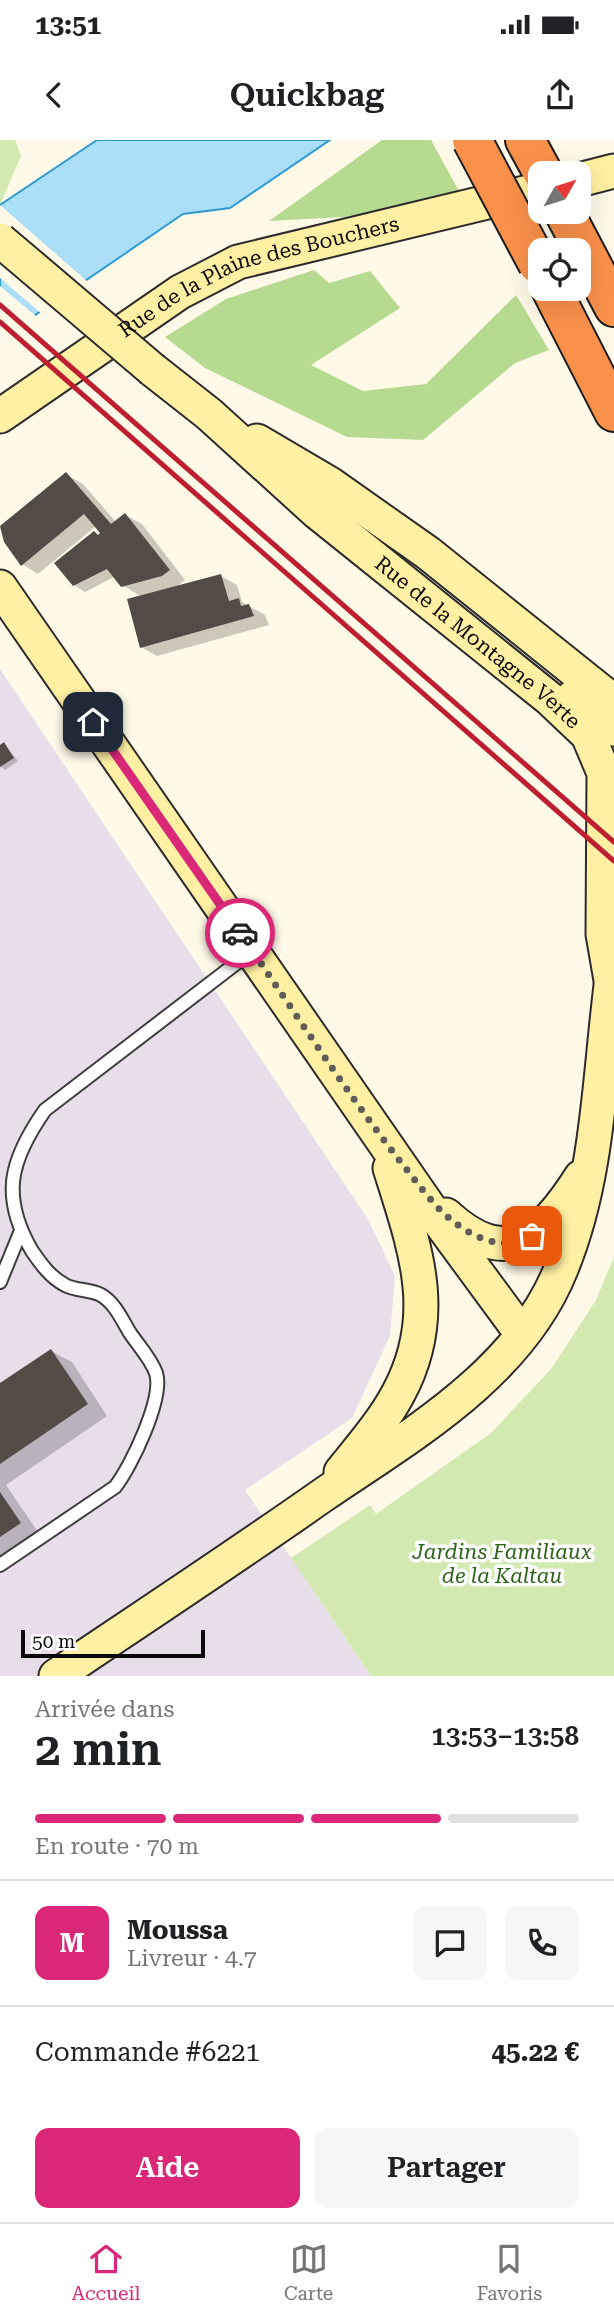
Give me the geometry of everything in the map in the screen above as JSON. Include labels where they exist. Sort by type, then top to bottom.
[{"type":"highway","points":[[472,140],[528,246]]},
{"type":"highway","points":[[525,140],[536,161]]},
{"type":"highway","points":[[570,224],[614,307]]},
{"type":"highway","points":[[557,301],[614,412]]},
{"type":"street","points":[[592,177],[614,171]]},
{"type":"street","name":"Rue de la Plaine des Bouchers","points":[[0,416],[180,292],[238,262],[528,192]]},
{"type":"street","name":"Rue de la Montagne Verte","points":[[0,240],[209,414],[267,470],[550,699],[588,736],[604,772],[604,934],[613,972],[592,1160],[578,1221],[560,1273],[522,1334]]},
{"type":"street","name":"Rue de la Montagne Verte","points":[[209,414],[370,511],[613,707]]},
{"type":"street","points":[[0,587],[380,1136],[522,1334],[501,1359],[456,1401],[322,1496],[56,1676]]},
{"type":"street","points":[[322,1496],[397,1396],[415,1357],[420,1336],[422,1315],[418,1267],[380,1136]]},
{"type":"street","name":"Rue de la Montagne Verte","points":[[380,1136],[442,1211],[466,1231],[490,1242],[518,1242],[539,1232],[564,1204],[592,1160]]},
{"type":"lane","points":[[0,1565],[115,1487],[129,1469],[158,1388],[156,1373],[112,1304],[100,1294],[66,1286],[47,1272],[20,1233],[8,1199],[12,1169],[26,1137],[45,1110],[252,951]]},
{"type":"lane","points":[[0,1282],[20,1233]]},
{"type":"shaded area","points":[[0,669],[368,1219],[395,1276],[390,1336],[352,1418],[245,1490],[371,1676],[0,1676]]},
{"type":"green space","points":[[0,140],[15,140],[21,156],[0,205]]},
{"type":"green space","points":[[382,140],[431,140],[460,193],[344,217],[269,221]]},
{"type":"green space","points":[[314,270],[329,283],[370,271],[400,308],[311,365],[363,391],[426,384],[516,295],[549,350],[515,363],[423,440],[347,437],[205,368],[165,337],[226,299]]},
{"type":"green space","name":"Jardins Familiaux de la Kaltau","points":[[614,1257],[614,1676],[371,1676],[291,1558],[370,1505],[376,1514],[491,1433],[551,1369],[596,1300]]},
{"type":"water","points":[[97,140],[330,140],[230,208],[183,214],[0,339],[0,205]]},
{"type":"pier","points":[[0,205],[88,282],[42,314],[0,278]]},
{"type":"pier","points":[[0,286],[37,317],[0,342]]},
{"type":"building","points":[[66,472],[111,524],[125,513],[170,570],[162,576],[121,587],[107,569],[73,586],[54,563],[94,531],[98,535],[100,533],[84,514],[21,566],[4,542],[0,526]]},
{"type":"building","points":[[221,574],[229,601],[239,598],[241,606],[249,604],[254,616],[140,648],[127,599]]},
{"type":"building","points":[[4,742],[14,758],[0,767],[0,745]]},
{"type":"building","points":[[51,1349],[88,1404],[0,1464],[0,1383]]},
{"type":"building","points":[[0,1492],[21,1523],[0,1537]]},
{"type":"railway","points":[[0,305],[614,842]]},
{"type":"railway","points":[[0,322],[614,861]]},
{"type":"way so far","points":[[240,933],[380,1136],[442,1211],[466,1231],[490,1242],[507,1244],[532,1236]]},
{"type":"route","points":[[93,722],[240,933]]}]
